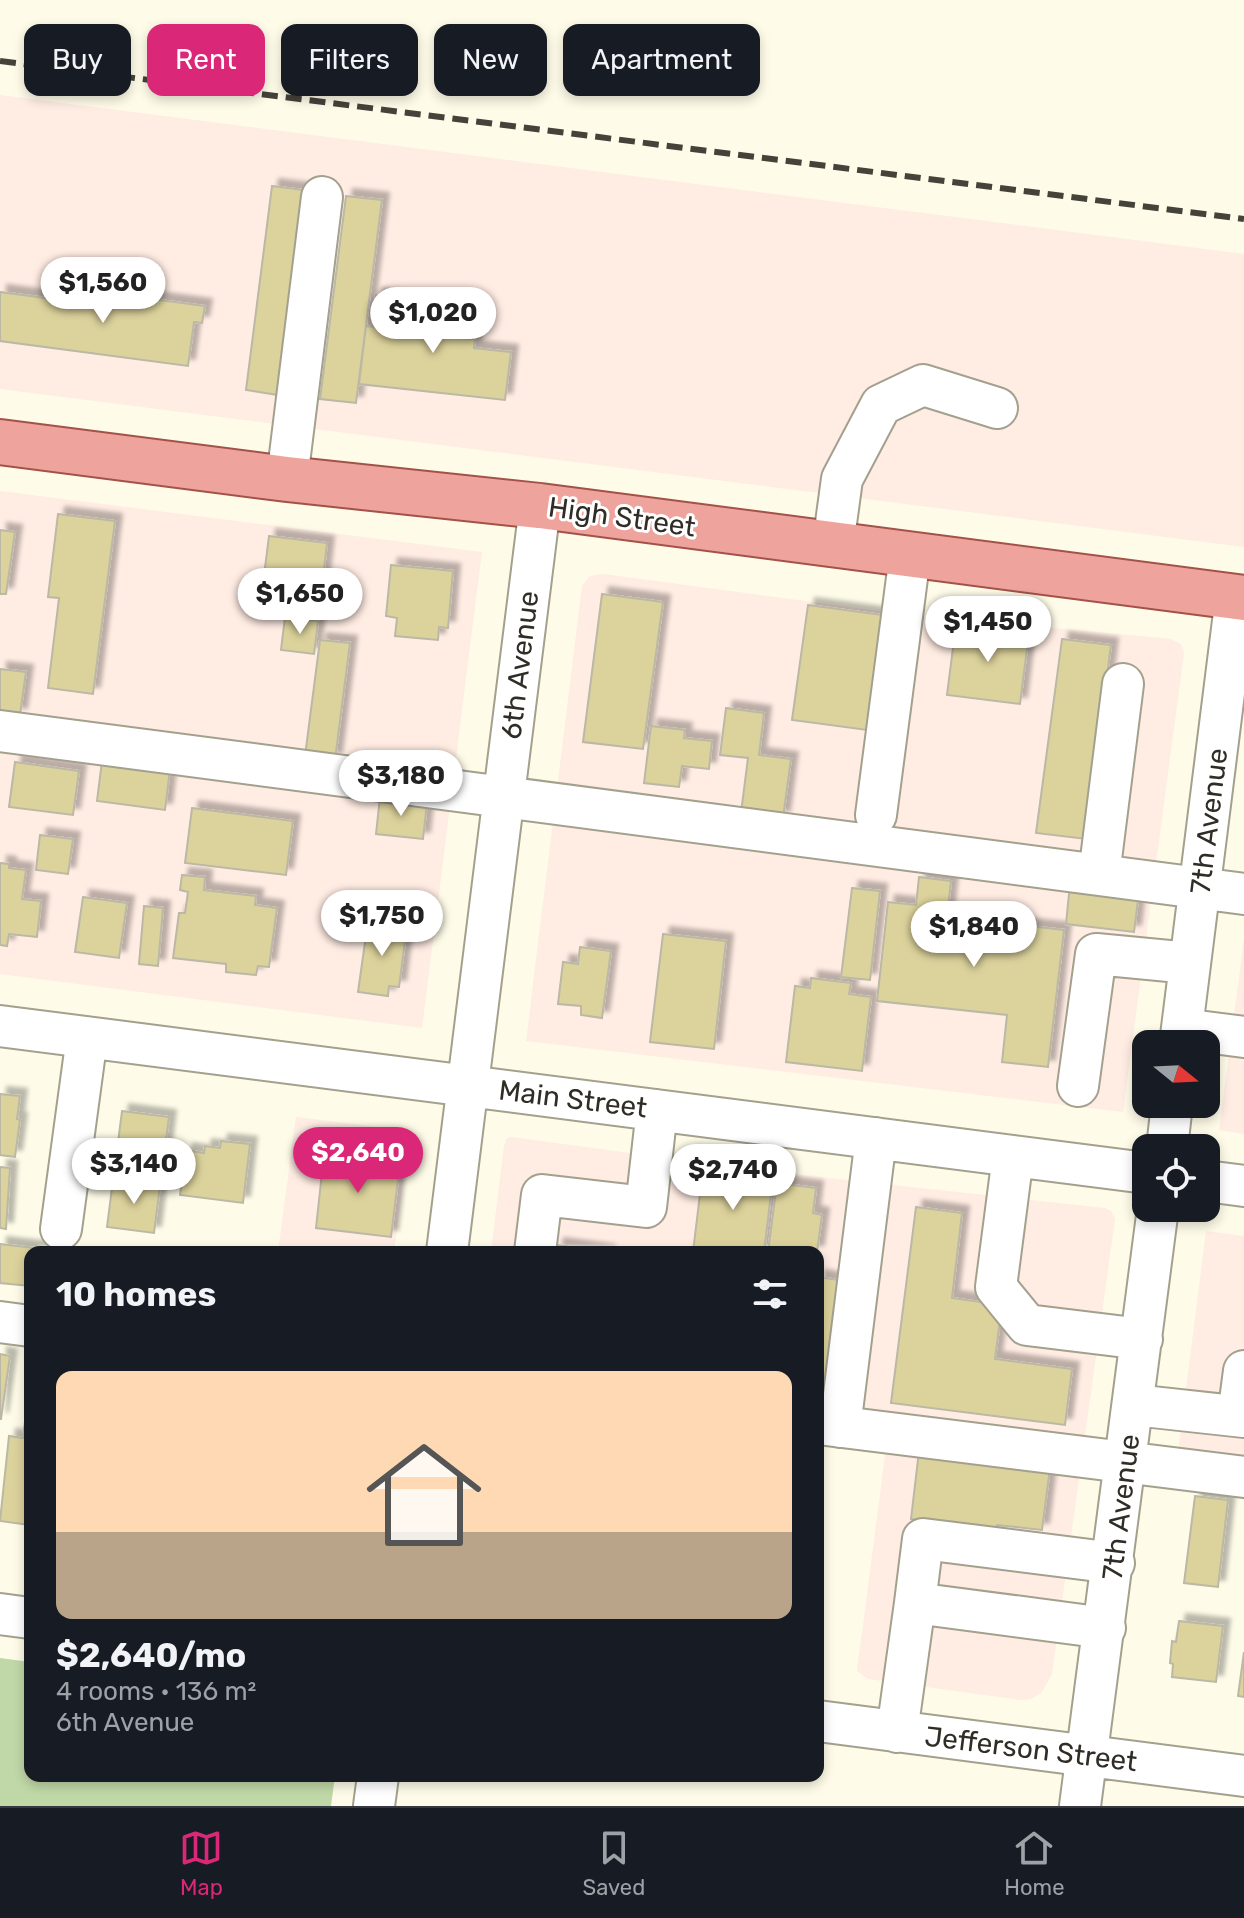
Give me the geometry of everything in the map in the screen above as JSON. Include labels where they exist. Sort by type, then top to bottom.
[{"type":"main road","name":"High Street","points":[[0,442],[287,479],[540,506],[1240,598]]},
{"type":"street","points":[[287,479],[322,197]]},
{"type":"street","points":[[833,545],[842,479],[881,405],[923,385],[997,408]]},
{"type":"street","name":"6th Avenue","points":[[448,1246],[540,506]]},
{"type":"street","points":[[876,815],[910,555]]},
{"type":"street","name":"7th Avenue","points":[[1182,1030],[1240,598]]},
{"type":"street","points":[[1099,875],[1123,684]]},
{"type":"street","points":[[0,731],[1244,894]]},
{"type":"street","points":[[1078,1086],[1096,954],[1190,963]]},
{"type":"street","name":"Main Street","points":[[0,1026],[1132,1171]]},
{"type":"street","points":[[61,1229],[87,1037]]},
{"type":"street","points":[[1220,1037],[1244,1037]]},
{"type":"street","points":[[536,1246],[542,1195],[646,1207],[657,1110]]},
{"type":"street","points":[[876,1138],[829,1425],[1244,1477]]},
{"type":"street","points":[[1013,1156],[996,1287],[1027,1325],[1142,1339]]},
{"type":"street","points":[[1220,1183],[1244,1186]]},
{"type":"street","name":"7th Avenue","points":[[1080,1806],[1156,1222]]},
{"type":"street","points":[[0,1322],[24,1325]]},
{"type":"street","points":[[1134,1405],[1241,1417],[1244,1371]]},
{"type":"street","points":[[897,1732],[923,1539],[1114,1563]]},
{"type":"street","points":[[915,1603],[1105,1628]]},
{"type":"street","points":[[0,1614],[24,1617]]},
{"type":"street","name":"Jefferson Street","points":[[824,1722],[1244,1776]]},
{"type":"street","points":[[374,1806],[377,1782]]},
{"type":"shaded area","points":[[0,95],[1244,254],[1244,547],[0,389]]},
{"type":"shaded area","points":[[0,491],[482,552],[422,1028],[0,974]]},
{"type":"shaded area","points":[[603,574],[902,614],[1171,639],[1181,644],[1184,653],[1123,1112],[526,1041],[582,586],[590,576]]},
{"type":"shaded area","points":[[1244,939],[1244,1134],[1219,1130]]},
{"type":"shaded area","points":[[296,1117],[410,1131],[395,1246],[279,1246]]},
{"type":"shaded area","points":[[507,1138],[1111,1211],[1115,1219],[1052,1674],[1042,1692],[1031,1699],[1022,1700],[868,1679],[857,1671],[888,1433],[824,1425],[824,1246],[492,1246]]},
{"type":"shaded area","points":[[1206,1231],[1244,1236],[1244,1477],[1176,1468]]},
{"type":"green space","points":[[0,1658],[24,1661],[24,1782],[334,1782],[331,1806],[0,1806]]},
{"type":"building","points":[[272,186],[304,190],[278,395],[246,390]]},
{"type":"building","points":[[346,196],[382,200],[356,403],[320,399]]},
{"type":"building","points":[[77,289],[205,306],[202,323],[194,322],[188,366],[0,341],[0,292],[76,302]]},
{"type":"building","points":[[376,295],[405,299],[402,330],[372,327]]},
{"type":"building","points":[[405,299],[467,306],[463,338],[475,339],[474,348],[511,352],[505,400],[359,384],[366,326],[402,330]]},
{"type":"building","points":[[58,514],[115,521],[93,694],[48,688],[59,598],[48,597]]},
{"type":"building","points":[[0,530],[15,532],[6,594],[0,594]]},
{"type":"building","points":[[269,536],[327,543],[318,621],[259,615]]},
{"type":"building","points":[[391,565],[453,571],[448,628],[439,627],[438,640],[395,636],[397,618],[386,616]]},
{"type":"building","points":[[602,594],[663,602],[643,749],[583,742]]},
{"type":"building","points":[[808,605],[883,615],[867,730],[792,720]]},
{"type":"building","points":[[285,617],[318,621],[314,654],[281,650]]},
{"type":"building","points":[[956,624],[1029,633],[1020,704],[947,695]]},
{"type":"building","points":[[1062,639],[1111,645],[1086,839],[1036,833]]},
{"type":"building","points":[[320,640],[350,643],[335,760],[305,756]]},
{"type":"building","points":[[0,669],[26,672],[20,715],[0,712]]},
{"type":"building","points":[[726,708],[764,713],[759,755],[791,759],[783,818],[741,813],[748,758],[720,755]]},
{"type":"building","points":[[651,726],[685,730],[684,738],[712,741],[709,769],[682,766],[679,787],[644,783]]},
{"type":"building","points":[[102,761],[170,769],[165,810],[97,801]]},
{"type":"building","points":[[15,762],[79,771],[73,815],[9,807]]},
{"type":"building","points":[[380,797],[427,803],[423,839],[376,834]]},
{"type":"building","points":[[192,808],[293,821],[286,875],[185,863]]},
{"type":"building","points":[[40,835],[73,839],[68,874],[36,870]]},
{"type":"building","points":[[0,863],[9,864],[9,868],[26,870],[22,899],[41,901],[37,937],[9,934],[7,946],[0,945]]},
{"type":"building","points":[[182,875],[205,877],[204,890],[256,896],[255,905],[277,908],[269,967],[258,966],[256,975],[226,972],[226,964],[173,958],[179,913],[185,913],[188,892],[180,890]]},
{"type":"building","points":[[919,877],[951,881],[947,917],[1064,930],[1048,1067],[1002,1062],[1007,1015],[877,1001],[888,902],[916,905]]},
{"type":"building","points":[[1070,884],[1139,892],[1134,932],[1066,924]]},
{"type":"building","points":[[852,888],[880,891],[870,980],[841,977]]},
{"type":"building","points":[[83,897],[127,903],[119,958],[75,952]]},
{"type":"building","points":[[144,906],[163,908],[158,966],[139,964]]},
{"type":"building","points":[[368,921],[407,926],[399,987],[389,986],[388,996],[358,992]]},
{"type":"building","points":[[663,934],[726,941],[714,1049],[650,1042]]},
{"type":"building","points":[[580,947],[611,951],[602,1018],[581,1015],[581,1006],[558,1004],[563,962],[578,964]]},
{"type":"building","points":[[811,978],[851,983],[849,994],[871,997],[862,1071],[786,1062],[795,986],[810,988]]},
{"type":"building","points":[[0,1094],[20,1096],[15,1157],[0,1155]]},
{"type":"building","points":[[122,1111],[169,1117],[163,1164],[116,1158]]},
{"type":"building","points":[[221,1141],[250,1144],[243,1203],[180,1195],[186,1150],[204,1153],[205,1146],[220,1148]]},
{"type":"building","points":[[324,1154],[400,1163],[391,1237],[316,1228]]},
{"type":"building","points":[[0,1167],[10,1168],[6,1229],[0,1228]]},
{"type":"building","points":[[703,1169],[773,1177],[765,1246],[694,1246]]},
{"type":"building","points":[[113,1180],[160,1186],[154,1233],[107,1227]]},
{"type":"building","points":[[777,1183],[816,1188],[813,1213],[822,1215],[818,1246],[769,1246]]},
{"type":"building","points":[[916,1207],[962,1213],[952,1298],[1002,1305],[995,1359],[1072,1369],[1065,1425],[891,1403]]},
{"type":"building","points":[[0,1244],[24,1247],[24,1285],[0,1283]]},
{"type":"building","points":[[824,1278],[846,1281],[831,1396],[824,1395]]},
{"type":"building","points":[[0,1354],[10,1356],[1,1419],[0,1419]]},
{"type":"building","points":[[24,1430],[24,1524],[0,1521],[9,1436],[23,1438]]},
{"type":"building","points":[[919,1451],[1050,1468],[1042,1530],[997,1525],[993,1558],[965,1525],[911,1519]]},
{"type":"building","points":[[1195,1496],[1228,1500],[1218,1587],[1184,1583]]},
{"type":"building","points":[[1179,1621],[1223,1626],[1216,1682],[1172,1677],[1172,1641],[1176,1642]]},
{"type":"building","points":[[1244,1652],[1244,1697],[1238,1696]]},
{"type":"railway","points":[[0,61],[1244,219]]}]
